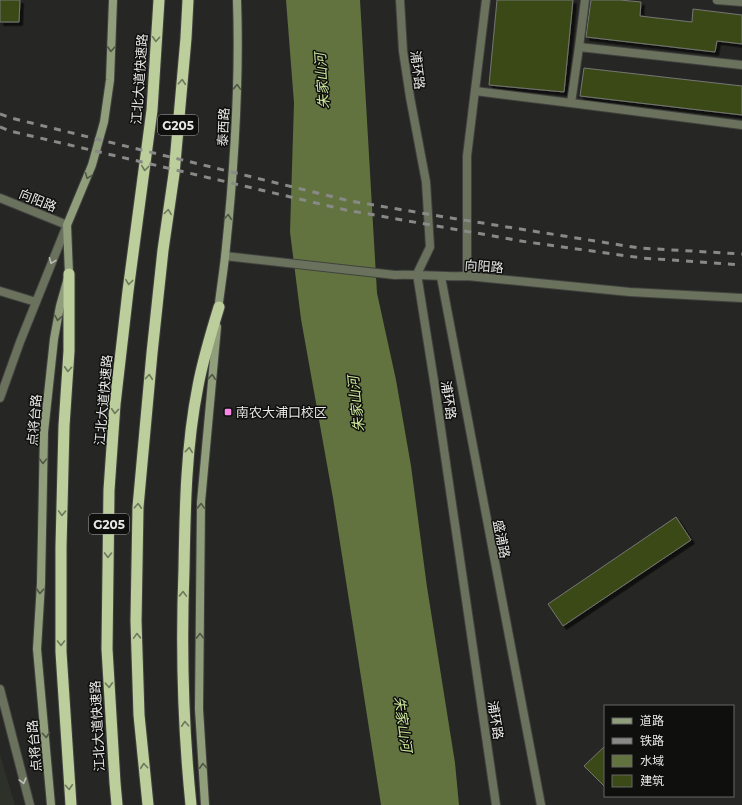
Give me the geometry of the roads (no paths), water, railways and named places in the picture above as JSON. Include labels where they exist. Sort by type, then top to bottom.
[{"type":"highway","name":"江北大道快速路","points":[[117,805],[114,783],[107,649],[109,490],[127,299],[152,110],[159,0]]},
{"type":"highway","name":"G205","points":[[148,805],[140,716],[136,621],[138,507],[155,321],[174,174],[188,0]]},
{"type":"highway","points":[[69,274],[69,351],[64,426],[61,547],[61,652],[70,805]]},
{"type":"highway","points":[[191,805],[185,722],[183,629],[185,510],[188,454],[198,386],[207,345],[219,307]]},
{"type":"main road","points":[[67,225],[92,165],[104,122],[110,80],[113,0]]},
{"type":"main road","name":"泰西路","points":[[225,256],[235,128],[238,38],[237,0]]},
{"type":"main road","name":"点将台路","points":[[51,805],[37,649],[44,432],[54,339],[60,306],[69,274],[67,225]]},
{"type":"main road","points":[[205,805],[199,709],[200,502],[225,256]]},
{"type":"street","name":"浦环路","points":[[400,0],[403,51],[426,182],[429,225],[430,247],[417,274],[496,805]]},
{"type":"street","points":[[467,276],[467,156],[486,0]]},
{"type":"street","points":[[571,104],[585,0]]},
{"type":"street","points":[[717,0],[742,2]]},
{"type":"street","points":[[579,47],[742,65]]},
{"type":"street","points":[[475,91],[742,125]]},
{"type":"street","name":"向阳路","points":[[0,198],[67,225]]},
{"type":"street","points":[[0,398],[67,225]]},
{"type":"street","name":"向阳路","points":[[225,256],[395,275],[417,274],[441,277],[467,276],[630,292],[742,298]]},
{"type":"street","name":"盛浦路","points":[[441,277],[541,805]]},
{"type":"street","points":[[0,291],[36,302]]},
{"type":"street","name":"点将台路","points":[[0,689],[30,805]]},
{"type":"water","name":"朱家山河","points":[[286,0],[360,0],[377,293],[396,380],[411,466],[427,587],[455,763],[459,805],[381,805],[333,498],[301,319],[290,232],[294,103]]},
{"type":"railway","points":[[0,114],[11,118],[350,201],[639,248],[742,254]]},
{"type":"railway","points":[[0,127],[10,131],[346,210],[527,242],[642,258],[742,265]]},
{"type":"place","name":"南农大浦口校区","points":[[228,412]]}]
